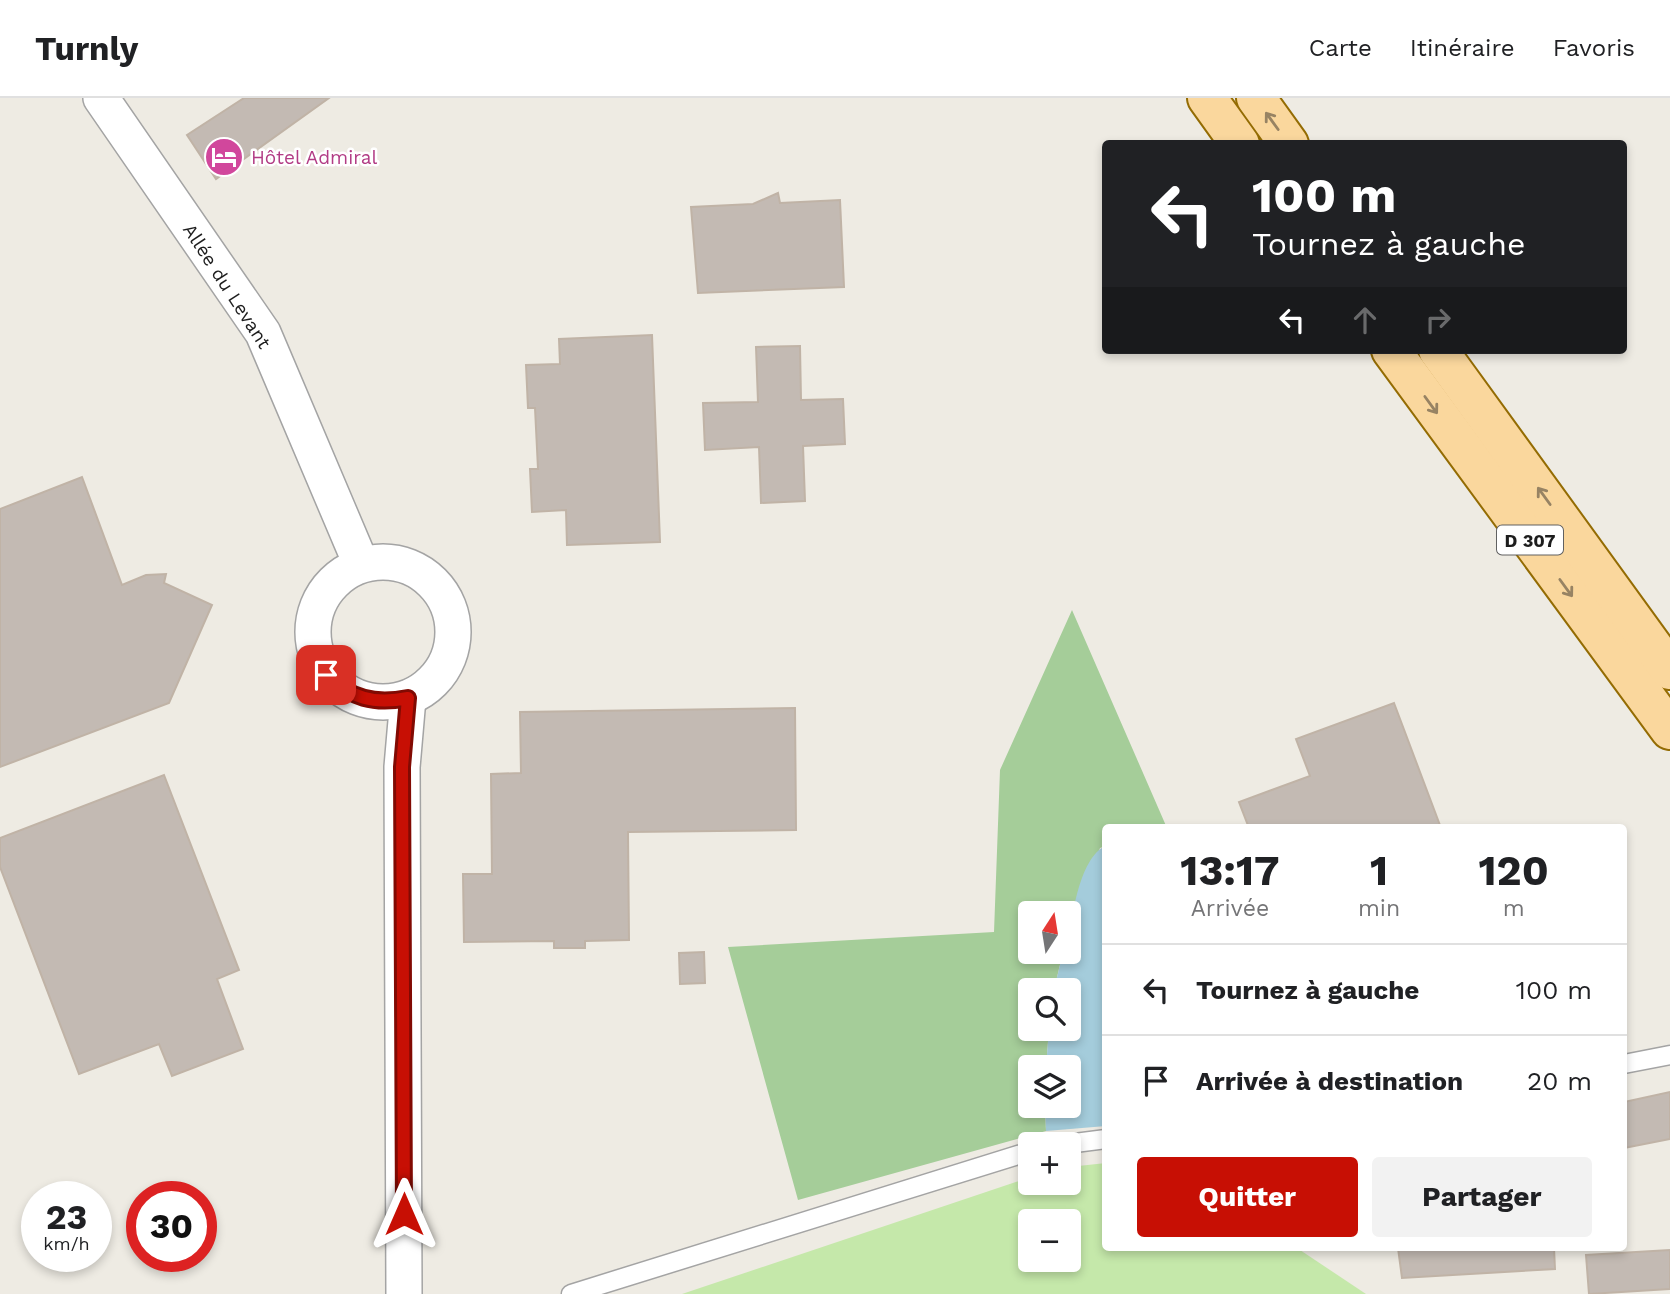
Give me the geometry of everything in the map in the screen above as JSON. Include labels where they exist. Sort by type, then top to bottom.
[{"type":"main road","points":[[1208,98],[1237,140]]},
{"type":"main road","points":[[1255,98],[1286,140]]},
{"type":"main road","name":"D 307","points":[[1394,354],[1670,730]]},
{"type":"main road","name":"D 307","points":[[1441,354],[1670,670]]},
{"type":"street","name":"Allée du Levant","points":[[101,98],[263,333],[361,564]]},
{"type":"street","points":[[383,561],[405,565],[424,575],[440,590],[450,609],[453,631],[451,652],[434,680],[408,698],[385,703],[363,699],[342,690],[326,675],[315,655],[312,633],[315,610],[325,590],[341,575],[361,564],[383,561]]},
{"type":"street","points":[[404,1294],[402,767],[408,698]]},
{"type":"lane","points":[[1627,1062],[1670,1055]]},
{"type":"lane","points":[[1081,1142],[1102,1140]]},
{"type":"lane","points":[[571,1294],[1018,1155]]},
{"type":"green space","points":[[1072,610],[1165,824],[1102,824],[1102,847],[1079,901],[1018,901],[1018,964],[1060,964],[1057,978],[1018,978],[1018,1041],[1048,1041],[1047,1055],[1018,1055],[1018,1118],[1045,1118],[1046,1131],[1018,1132],[1018,1139],[798,1200],[728,947],[994,932],[1000,770]]},
{"type":"green space","points":[[1102,1163],[1102,1251],[1302,1251],[1366,1294],[682,1294],[1018,1181],[1018,1195],[1081,1195],[1081,1166]]},
{"type":"water","points":[[1102,849],[1102,1126],[1046,1131],[1045,1118],[1081,1118],[1081,1055],[1047,1055],[1048,1041],[1081,1041],[1081,978],[1057,978],[1060,964],[1082,964],[1082,901],[1076,901],[1089,863]]},
{"type":"building","name":"Hôtel Admiral","points":[[244,98],[329,98],[216,179],[187,135]]},
{"type":"building","points":[[778,193],[780,203],[840,200],[844,287],[698,293],[691,207],[753,204]]},
{"type":"building","points":[[652,335],[660,542],[567,545],[566,510],[532,512],[530,469],[538,469],[535,408],[528,408],[526,365],[560,364],[559,339]]},
{"type":"building","points":[[800,346],[801,400],[843,399],[845,444],[803,446],[805,501],[761,503],[759,447],[705,450],[703,403],[758,402],[756,347]]},
{"type":"building","points":[[82,477],[122,585],[146,575],[166,574],[164,583],[212,605],[169,703],[0,767],[0,509]]},
{"type":"building","points":[[1394,703],[1439,824],[1247,824],[1239,802],[1310,776],[1296,739]]},
{"type":"building","points":[[795,708],[796,830],[628,832],[629,940],[585,941],[585,948],[554,948],[554,941],[464,942],[463,874],[492,874],[491,774],[521,773],[520,712]]},
{"type":"building","points":[[164,775],[239,970],[217,979],[243,1049],[172,1076],[159,1044],[79,1074],[0,867],[0,838]]},
{"type":"building","points":[[704,952],[705,983],[680,984],[679,953]]},
{"type":"building","points":[[1670,1092],[1670,1139],[1627,1147],[1627,1101]]},
{"type":"building","points":[[1670,1250],[1670,1289],[1589,1294],[1586,1255]]},
{"type":"building","points":[[1398,1251],[1554,1251],[1555,1269],[1402,1278]]},
{"type":"place","name":"Hôtel Admiral","points":[[224,157]]},
{"type":"route","points":[[326,675],[342,690],[363,699],[385,703],[408,698],[402,767],[404,1214]]}]
